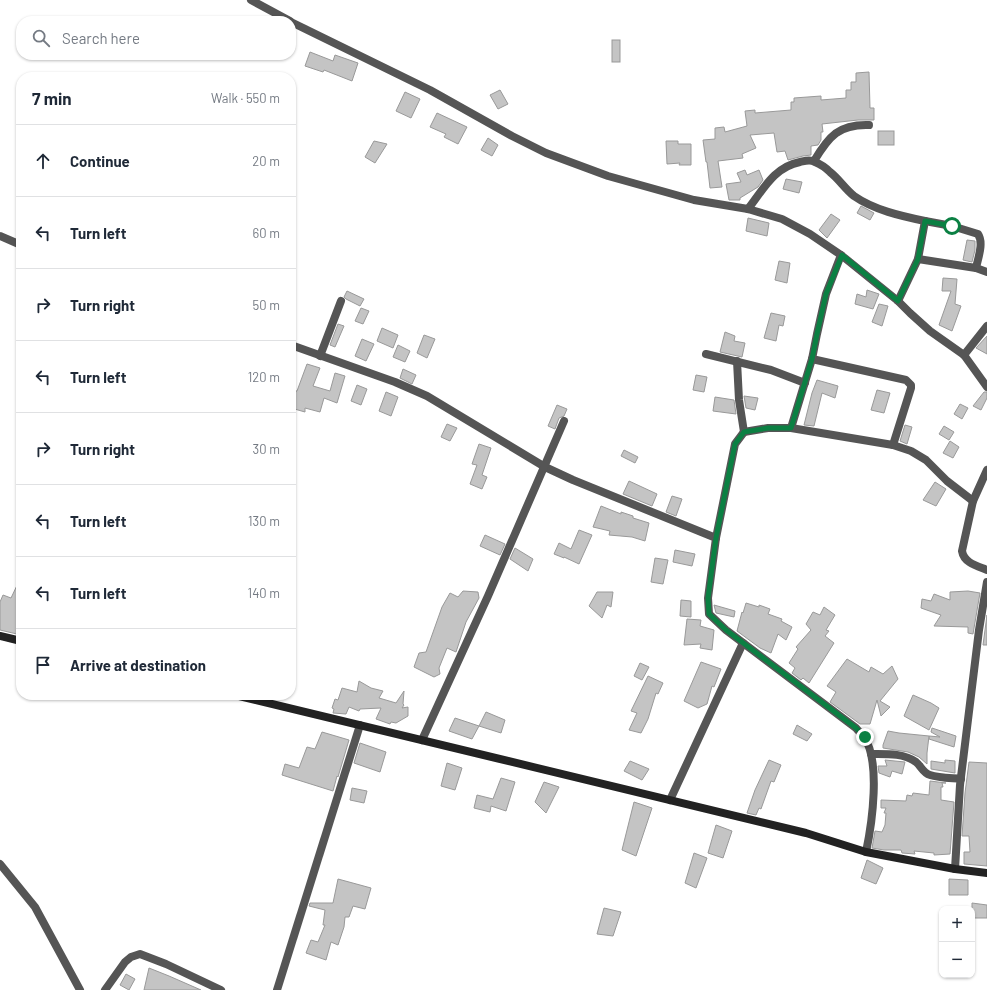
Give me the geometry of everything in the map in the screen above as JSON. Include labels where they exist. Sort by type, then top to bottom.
[{"type":"street","points":[[251,0],[281,16]]},
{"type":"street","points":[[296,24],[430,90],[512,136],[546,153],[608,176],[694,200],[748,209],[782,220],[810,234],[842,255],[898,301],[930,331],[964,355],[987,387]]},
{"type":"street","points":[[814,161],[823,146],[840,130],[855,125],[869,125]]},
{"type":"street","points":[[748,209],[775,174],[783,167],[807,160],[814,161],[831,172],[853,196],[872,205],[897,215],[952,226],[978,234],[980,237],[980,249],[976,268]]},
{"type":"street","points":[[898,301],[918,259],[925,221]]},
{"type":"street","points":[[0,236],[16,243]]},
{"type":"street","points":[[791,428],[806,383],[826,294],[842,255]]},
{"type":"street","points":[[918,259],[976,268],[987,272]]},
{"type":"street","points":[[320,356],[341,301]]},
{"type":"street","points":[[964,355],[987,326]]},
{"type":"street","points":[[296,347],[395,382],[427,396],[545,467],[573,480],[716,538]]},
{"type":"street","points":[[706,354],[771,370],[806,383]]},
{"type":"street","points":[[812,359],[906,380],[909,383],[911,388],[893,445]]},
{"type":"street","points":[[737,361],[739,400],[744,432]]},
{"type":"street","points":[[422,740],[545,467],[564,420]]},
{"type":"street","points":[[866,852],[872,821],[874,771],[871,754],[865,737],[856,728],[726,630],[709,614],[708,598],[716,538],[735,444],[744,432],[768,428],[791,428],[893,445],[911,451],[926,460],[947,481],[972,501]]},
{"type":"street","points":[[987,470],[972,501],[962,551],[962,555],[968,561],[987,570]]},
{"type":"street","points":[[955,869],[961,779],[979,630],[987,582]]},
{"type":"street","points":[[0,636],[16,640]]},
{"type":"street","points":[[670,800],[743,643]]},
{"type":"street","points":[[256,700],[806,833],[866,852],[955,869],[987,873]]},
{"type":"street","points":[[278,990],[360,725]]},
{"type":"street","points":[[871,754],[896,755],[907,758],[916,763],[930,776],[961,779]]},
{"type":"street","points":[[0,864],[35,907],[80,990]]},
{"type":"street","points":[[105,990],[125,962],[131,957],[140,954],[166,964],[221,990]]},
{"type":"building","points":[[612,40],[620,40],[620,62],[612,62]]},
{"type":"building","points":[[310,52],[333,61],[335,55],[358,63],[352,81],[324,70],[323,72],[305,66]]},
{"type":"building","points":[[869,72],[870,108],[874,108],[874,120],[858,120],[822,124],[823,132],[821,132],[821,140],[818,145],[811,146],[811,155],[788,160],[785,151],[777,152],[774,133],[750,135],[756,148],[742,154],[743,158],[718,161],[722,187],[710,188],[703,140],[715,139],[715,128],[724,127],[725,132],[747,126],[745,111],[755,110],[755,113],[791,110],[791,102],[794,102],[794,98],[821,96],[821,100],[846,98],[846,90],[851,90],[851,82],[856,82],[856,73]]},
{"type":"building","points":[[500,90],[508,104],[498,109],[490,95]]},
{"type":"building","points":[[405,92],[420,99],[411,118],[396,111]]},
{"type":"building","points":[[437,113],[467,127],[458,144],[444,137],[446,134],[430,127]]},
{"type":"building","points":[[878,131],[894,131],[894,145],[878,145]]},
{"type":"building","points":[[488,138],[498,145],[492,156],[481,150]]},
{"type":"building","points":[[374,141],[387,144],[375,163],[365,157]]},
{"type":"building","points":[[666,141],[678,141],[678,144],[691,144],[691,165],[679,165],[680,163],[667,164]]},
{"type":"building","points":[[745,170],[747,175],[759,170],[763,180],[758,187],[740,198],[740,200],[729,200],[726,184],[741,182],[737,173]]},
{"type":"building","points":[[786,179],[802,182],[799,193],[783,189]]},
{"type":"building","points":[[861,206],[874,213],[870,220],[857,213]]},
{"type":"building","points":[[831,214],[840,220],[827,238],[819,230]]},
{"type":"building","points":[[748,218],[769,223],[767,236],[746,231]]},
{"type":"building","points":[[967,240],[975,241],[975,250],[972,262],[963,260]]},
{"type":"building","points":[[779,261],[790,263],[787,283],[775,280]]},
{"type":"building","points":[[943,278],[957,279],[955,304],[961,306],[952,331],[939,325],[951,291],[942,291]]},
{"type":"building","points":[[867,290],[879,294],[873,309],[855,304],[857,294],[866,297]]},
{"type":"building","points":[[347,291],[364,299],[360,306],[344,297]]},
{"type":"building","points":[[879,304],[888,306],[882,326],[872,322]]},
{"type":"building","points":[[361,308],[369,311],[363,324],[355,321]]},
{"type":"building","points":[[771,313],[785,316],[783,326],[779,325],[776,341],[764,338]]},
{"type":"building","points":[[338,324],[344,326],[335,347],[330,345]]},
{"type":"building","points":[[382,328],[398,335],[393,348],[377,341]]},
{"type":"building","points":[[725,332],[735,336],[734,341],[745,343],[742,357],[720,352]]},
{"type":"building","points":[[424,335],[435,339],[427,358],[417,353]]},
{"type":"building","points":[[987,336],[987,354],[976,348]]},
{"type":"building","points":[[362,339],[374,344],[366,361],[355,356]]},
{"type":"building","points":[[398,345],[410,351],[405,362],[393,357]]},
{"type":"building","points":[[307,364],[320,368],[313,386],[330,391],[335,373],[345,376],[337,403],[324,398],[320,412],[305,408],[305,412],[296,409],[297,391]]},
{"type":"building","points":[[403,369],[416,375],[412,384],[400,378]]},
{"type":"building","points":[[696,375],[707,377],[704,392],[693,390]]},
{"type":"building","points":[[817,380],[838,386],[835,398],[822,393],[814,426],[804,425],[812,393]]},
{"type":"building","points":[[357,385],[367,389],[361,405],[351,401]]},
{"type":"building","points":[[877,390],[890,393],[884,413],[871,410]]},
{"type":"building","points":[[386,392],[398,397],[391,416],[379,411]]},
{"type":"building","points":[[984,392],[987,392],[987,398],[981,410],[973,406]]},
{"type":"building","points":[[744,396],[758,398],[755,410],[746,408]]},
{"type":"building","points":[[715,397],[734,400],[736,414],[713,411]]},
{"type":"building","points":[[960,404],[968,408],[962,419],[954,414]]},
{"type":"building","points":[[557,405],[567,409],[564,416],[559,418],[555,429],[548,426]]},
{"type":"building","points":[[447,424],[457,428],[450,441],[441,437]]},
{"type":"building","points":[[905,425],[912,427],[907,444],[900,441]]},
{"type":"building","points":[[944,426],[954,432],[949,440],[939,434]]},
{"type":"building","points":[[950,441],[959,447],[953,458],[943,453]]},
{"type":"building","points":[[479,444],[491,448],[482,475],[487,477],[482,489],[470,484],[477,465],[472,464]]},
{"type":"building","points":[[624,450],[638,457],[635,463],[621,456]]},
{"type":"building","points":[[629,481],[657,494],[652,506],[623,494]]},
{"type":"building","points":[[935,482],[946,489],[936,506],[923,500]]},
{"type":"building","points":[[672,496],[682,499],[676,516],[666,512]]},
{"type":"building","points":[[601,506],[621,514],[621,512],[633,516],[633,518],[649,523],[645,541],[632,537],[609,535],[610,531],[593,527]]},
{"type":"building","points":[[579,530],[592,535],[579,564],[554,554],[559,543],[571,549]]},
{"type":"building","points":[[485,535],[505,544],[500,555],[480,546]]},
{"type":"building","points":[[515,548],[533,559],[528,571],[510,559]]},
{"type":"building","points":[[675,550],[695,554],[692,566],[673,562]]},
{"type":"building","points":[[655,558],[668,560],[663,584],[651,582]]},
{"type":"building","points":[[16,588],[16,634],[0,630],[0,602],[3,595],[11,598]]},
{"type":"building","points":[[463,591],[478,592],[479,598],[466,622],[456,652],[447,648],[439,668],[440,674],[434,677],[414,667],[419,653],[426,652],[442,607],[450,593],[458,597]]},
{"type":"building","points":[[968,591],[980,593],[973,634],[968,633],[968,627],[934,626],[941,615],[921,608],[922,599],[931,601],[934,594],[950,600],[950,592]]},
{"type":"building","points":[[597,592],[613,592],[611,607],[607,605],[602,618],[589,606]]},
{"type":"building","points":[[681,600],[691,601],[691,617],[680,616]]},
{"type":"building","points":[[746,603],[759,607],[759,605],[770,609],[768,614],[782,619],[781,621],[792,627],[786,640],[778,634],[771,653],[760,648],[737,631]]},
{"type":"building","points":[[714,605],[735,611],[734,617],[716,613]]},
{"type":"building","points":[[824,607],[835,615],[826,630],[829,631],[825,636],[834,643],[809,683],[803,678],[801,680],[792,673],[795,668],[789,663],[798,649],[796,647],[811,630],[806,624],[813,612],[820,615]]},
{"type":"building","points":[[987,615],[987,645],[983,645]]},
{"type":"building","points":[[687,619],[701,620],[700,626],[714,630],[712,650],[700,648],[701,644],[684,645]]},
{"type":"building","points":[[847,659],[869,672],[871,667],[883,674],[892,666],[898,679],[880,701],[890,707],[881,716],[877,700],[870,724],[860,724],[830,702],[836,692],[827,686]]},
{"type":"building","points":[[701,662],[721,669],[714,687],[712,686],[707,704],[698,708],[684,701]]},
{"type":"building","points":[[640,663],[649,667],[642,680],[634,676]]},
{"type":"building","points":[[648,676],[663,683],[658,694],[656,693],[648,719],[641,733],[629,730],[637,713],[631,711]]},
{"type":"building","points":[[359,681],[371,688],[383,691],[379,698],[396,703],[404,691],[404,705],[402,708],[408,707],[408,716],[396,723],[391,722],[390,724],[376,719],[381,708],[360,709],[359,711],[349,707],[346,714],[333,713],[334,709],[332,708],[335,699],[338,700],[342,688],[357,692]]},
{"type":"building","points":[[913,695],[939,708],[929,730],[904,716]]},
{"type":"building","points":[[486,712],[505,720],[501,733],[479,726]]},
{"type":"building","points":[[455,718],[479,726],[472,739],[449,731]]},
{"type":"building","points":[[797,725],[812,734],[807,741],[793,734]]},
{"type":"building","points":[[932,728],[956,736],[954,747],[929,739],[929,736],[940,737],[931,732]]},
{"type":"building","points":[[888,731],[929,736],[927,764],[919,757],[908,752],[883,748]]},
{"type":"building","points":[[322,732],[349,740],[333,791],[282,775],[285,764],[299,768],[307,747],[315,749]]},
{"type":"building","points":[[360,743],[386,752],[380,772],[354,763]]},
{"type":"building","points":[[769,760],[781,765],[774,782],[771,781],[761,809],[759,808],[756,815],[747,813],[755,790]]},
{"type":"building","points":[[885,760],[905,762],[902,774],[892,771],[890,777],[879,773],[878,766],[887,766]]},
{"type":"building","points":[[945,760],[955,761],[955,773],[931,769],[931,761],[945,763]]},
{"type":"building","points":[[630,761],[649,769],[642,780],[624,771]]},
{"type":"building","points":[[969,762],[987,763],[987,866],[964,864],[964,852],[970,852],[969,836],[962,836]]},
{"type":"building","points":[[447,763],[462,768],[455,790],[441,786]]},
{"type":"building","points":[[501,778],[515,782],[506,811],[491,806],[490,812],[474,808],[477,795],[493,799]]},
{"type":"building","points":[[930,781],[946,783],[942,783],[943,787],[941,787],[941,800],[954,802],[950,854],[934,855],[934,853],[914,851],[915,854],[902,853],[901,850],[872,848],[875,831],[882,832],[885,825],[886,813],[884,813],[886,808],[881,808],[881,800],[906,801],[907,795],[912,796],[913,793],[929,795]]},
{"type":"building","points":[[544,782],[559,787],[546,813],[535,802]]},
{"type":"building","points":[[352,788],[367,791],[364,803],[350,800]]},
{"type":"building","points":[[634,802],[652,808],[636,856],[622,850]]},
{"type":"building","points":[[716,825],[732,831],[723,858],[708,853]]},
{"type":"building","points":[[694,853],[707,858],[696,888],[685,883]]},
{"type":"building","points":[[867,860],[883,868],[876,884],[861,878]]},
{"type":"building","points":[[338,879],[371,888],[365,909],[353,906],[349,917],[345,917],[344,927],[338,945],[331,942],[326,960],[306,953],[311,940],[318,942],[325,925],[323,925],[325,910],[309,906],[310,903],[333,903]]},
{"type":"building","points":[[949,879],[968,880],[968,895],[949,895]]},
{"type":"building","points":[[972,903],[987,905],[987,918],[975,918],[975,906],[972,906]]},
{"type":"building","points":[[604,908],[621,912],[613,936],[597,934]]},
{"type":"building","points":[[149,968],[169,976],[201,990],[144,990]]},
{"type":"building","points":[[126,974],[135,979],[129,990],[120,985]]},
{"type":"route","points":[[865,737],[856,728],[726,630],[709,614],[707,604],[716,538],[735,444],[744,432],[768,428],[791,428],[806,383],[826,294],[842,255],[898,301],[918,259],[925,221],[952,226]]}]
